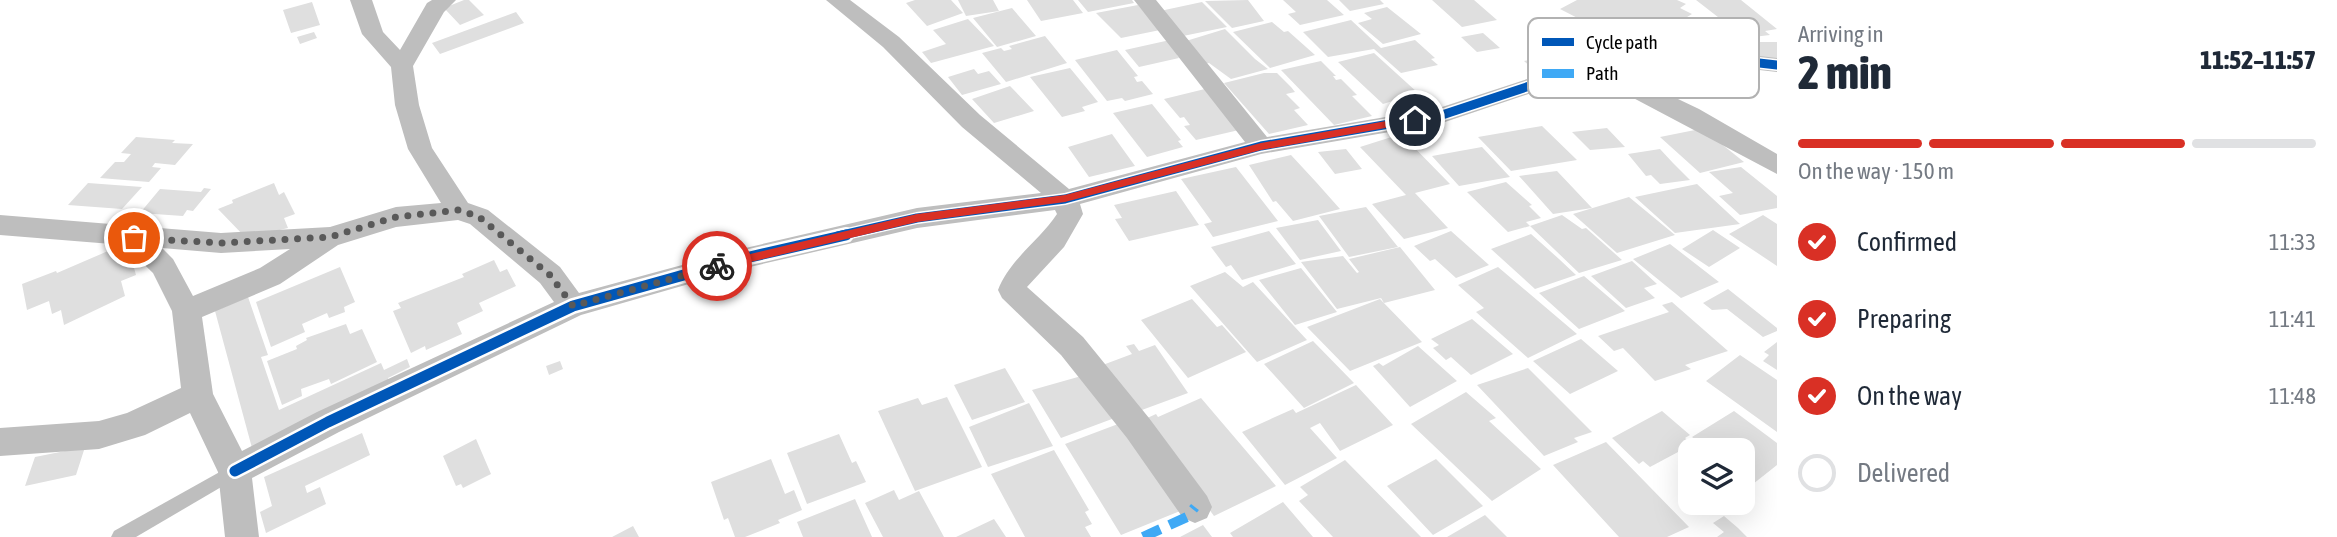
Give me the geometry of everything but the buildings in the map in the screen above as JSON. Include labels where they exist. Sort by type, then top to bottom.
[{"type":"street","points":[[361,0],[373,34],[402,66],[407,105],[420,149],[459,210]]},
{"type":"street","points":[[402,66],[435,8],[445,0]]},
{"type":"street","points":[[836,0],[891,42],[971,121],[1065,199],[1070,214],[1054,240],[1017,277],[1012,290],[1072,346],[1138,428],[1195,507]]},
{"type":"street","points":[[1145,0],[1261,146]]},
{"type":"street","points":[[1759,63],[1777,65]]},
{"type":"street","points":[[235,471],[328,422],[573,306],[741,259],[917,218],[1065,199],[1261,146],[1442,115],[1528,87]]},
{"type":"street","points":[[1657,98],[1777,164]]},
{"type":"street","points":[[0,225],[221,243],[330,237],[396,217],[459,210],[479,217],[550,275],[573,306]]},
{"type":"street","points":[[187,311],[270,276],[330,237]]},
{"type":"street","points":[[134,238],[163,266],[187,311],[197,395],[235,471],[242,537]]},
{"type":"street","points":[[0,442],[100,435],[134,425],[197,395]]},
{"type":"lane","points":[[120,537],[235,471]]},
{"type":"marked path","points":[[1143,537],[1187,517],[1195,507]]},
{"type":"cycle path","points":[[1759,63],[1777,65]]},
{"type":"cycle path","points":[[235,471],[328,422],[573,306],[741,259],[917,218],[1065,199],[1261,146],[1442,115],[1528,87]]},
{"type":"way so far","points":[[134,238],[221,243],[330,237],[396,217],[459,210],[479,217],[550,275],[573,306],[717,266]]},
{"type":"route","points":[[717,266],[917,218],[1065,199],[1261,146],[1415,120]]}]
